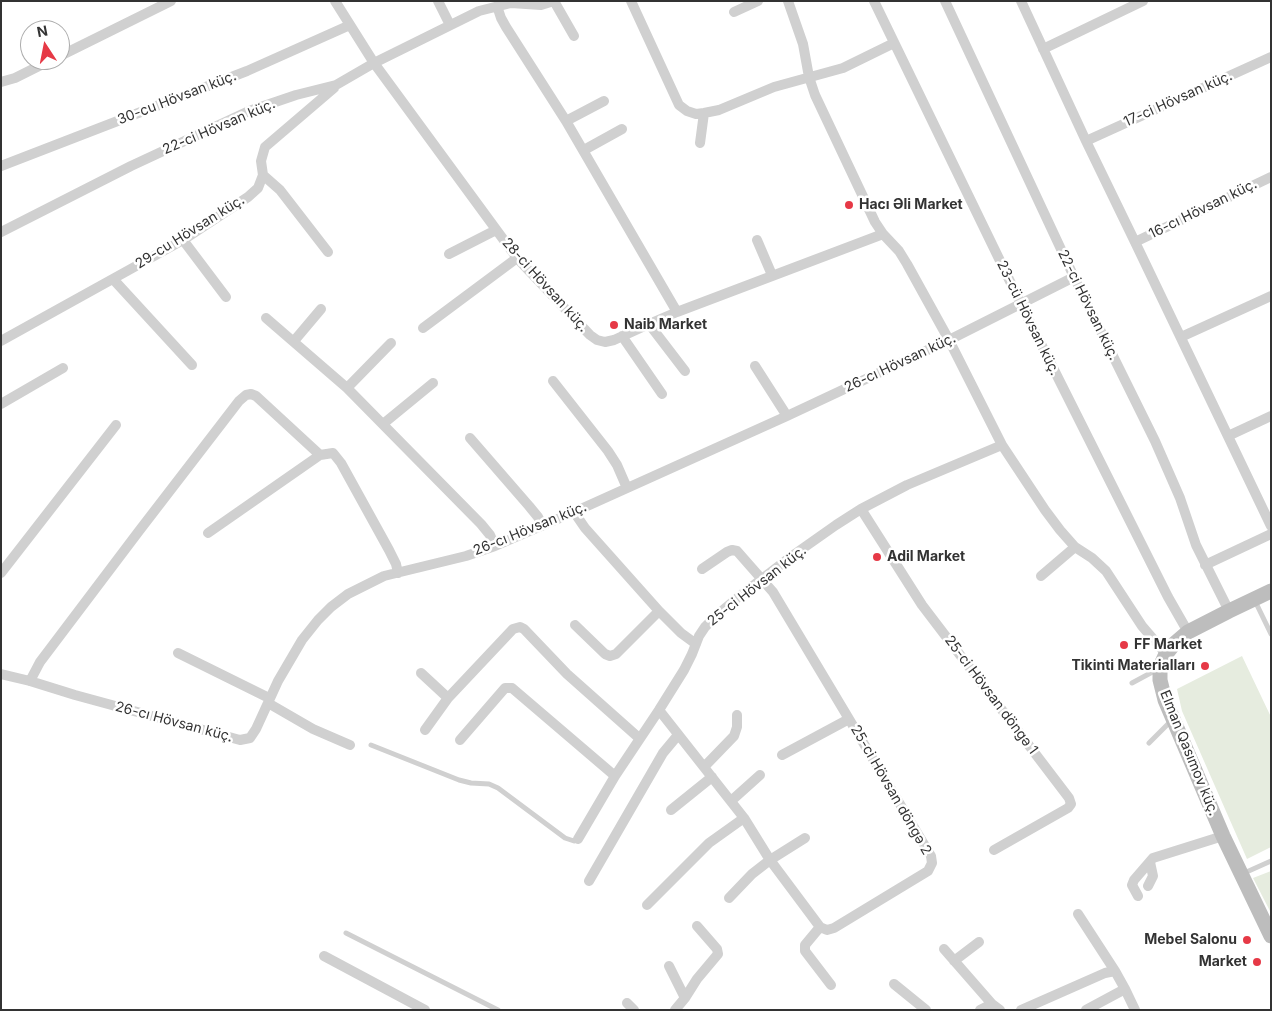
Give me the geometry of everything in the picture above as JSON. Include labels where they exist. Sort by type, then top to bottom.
[{"type":"main road","points":[[1163,661],[1174,644],[1188,632],[1229,610],[1271,591]]},
{"type":"main road","name":"Elman Qasımov küç.","points":[[1163,661],[1160,680],[1161,688],[1173,719],[1223,836],[1271,936]]},
{"type":"street","points":[[70,51],[171,1]]},
{"type":"street","name":"28-ci Hövsan küç.","points":[[335,1],[374,63],[517,258],[590,335],[597,340],[605,342],[614,340],[677,312],[883,234]]},
{"type":"street","points":[[438,1],[450,25]]},
{"type":"street","points":[[554,1],[574,36]]},
{"type":"street","name":"22-ci Hövsan küç.","points":[[1,232],[130,166],[249,111],[296,95],[336,85],[374,63],[480,11],[512,2],[541,5],[554,1]]},
{"type":"street","points":[[631,1],[678,104],[687,111],[696,114],[720,110],[774,87],[843,68],[894,43]]},
{"type":"street","points":[[734,12],[758,1]]},
{"type":"street","points":[[788,1],[803,44],[814,95],[875,222],[883,234],[900,251],[1002,445],[1060,530],[1075,547],[1092,558],[1106,571],[1163,661]]},
{"type":"street","name":"23-cü Hövsan küç.","points":[[874,1],[1021,304],[1168,597],[1188,632]]},
{"type":"street","name":"22-ci Hövsan küç.","points":[[945,1],[1074,278],[1155,442],[1180,498],[1193,538],[1229,610]]},
{"type":"street","points":[[1021,1],[1086,141],[1271,526]]},
{"type":"street","points":[[1043,49],[1143,1]]},
{"type":"street","points":[[497,6],[506,27],[584,150],[677,312]]},
{"type":"street","name":"30-cu Hövsan küç.","points":[[1,166],[247,71],[350,24]]},
{"type":"street","name":"17-ci Hövsan küç.","points":[[1086,141],[1271,56]]},
{"type":"street","points":[[1,82],[16,78],[32,70]]},
{"type":"street","points":[[328,252],[280,190],[263,175],[261,160],[265,147],[336,85]]},
{"type":"street","points":[[566,121],[604,101]]},
{"type":"street","points":[[700,143],[704,114]]},
{"type":"street","points":[[584,150],[622,129]]},
{"type":"street","name":"29-cu Hövsan küç.","points":[[1,341],[183,240],[248,197],[258,188],[263,175]]},
{"type":"street","name":"16-cı Hövsan küç.","points":[[1135,242],[1271,177]]},
{"type":"street","points":[[449,254],[496,230]]},
{"type":"street","points":[[183,240],[226,297]]},
{"type":"street","points":[[757,240],[772,275]]},
{"type":"street","points":[[423,328],[517,258]]},
{"type":"street","points":[[113,278],[192,365]]},
{"type":"street","name":"26-cı Hövsan küç.","points":[[1,674],[240,740],[250,738],[278,681],[302,640],[331,607],[348,594],[369,582],[384,576],[466,556],[496,546],[787,416],[1074,278]]},
{"type":"street","points":[[1181,337],[1271,296]]},
{"type":"street","points":[[294,341],[321,309]]},
{"type":"street","points":[[266,318],[346,388],[383,424],[481,524],[496,546]]},
{"type":"street","points":[[649,324],[685,372]]},
{"type":"street","points":[[622,336],[662,394]]},
{"type":"street","points":[[346,388],[391,343]]},
{"type":"street","points":[[755,366],[787,416]]},
{"type":"street","points":[[1,404],[63,368]]},
{"type":"street","points":[[553,381],[608,451],[617,465],[627,488]]},
{"type":"street","points":[[383,424],[433,383]]},
{"type":"street","points":[[30,681],[40,662],[246,394],[256,396],[320,455]]},
{"type":"street","points":[[1228,436],[1271,416]]},
{"type":"street","points":[[1,573],[116,425]]},
{"type":"street","points":[[470,438],[529,506],[542,525]]},
{"type":"street","name":"25-ci Hövsan küç.","points":[[578,839],[615,776],[684,670],[699,636],[711,621],[762,579],[861,509],[906,485],[1002,445]]},
{"type":"street","points":[[208,533],[320,455],[333,453],[341,463],[389,550],[398,573]]},
{"type":"street","name":"25-ci Hövsan döngə 1","points":[[861,509],[922,605],[1069,798],[1071,804],[1068,808],[994,850]]},
{"type":"street","points":[[574,512],[585,528],[659,611],[681,633],[696,644]]},
{"type":"street","points":[[1205,565],[1271,534]]},
{"type":"street","points":[[1041,576],[1075,547]]},
{"type":"street","name":"25-ci Hövsan döngə 2","points":[[702,569],[732,550],[736,551],[773,592],[931,856],[932,863],[928,870],[834,928],[827,930],[820,927]]},
{"type":"street","points":[[575,625],[605,654],[610,656],[616,654],[659,611]]},
{"type":"street","points":[[425,730],[448,698],[513,629],[520,627],[567,674],[640,738]]},
{"type":"street","points":[[178,653],[268,701],[313,729],[350,745]]},
{"type":"street","points":[[421,673],[448,698]]},
{"type":"street","points":[[460,740],[506,688],[512,688],[615,776]]},
{"type":"street","points":[[659,710],[744,818],[770,860],[820,927],[805,945],[805,951],[831,985]]},
{"type":"street","points":[[704,767],[734,736],[737,727],[737,715]]},
{"type":"street","points":[[782,755],[849,719]]},
{"type":"street","points":[[589,881],[663,753],[678,735]]},
{"type":"street","points":[[731,801],[760,774]]},
{"type":"street","points":[[671,810],[712,777]]},
{"type":"street","points":[[647,905],[709,843],[744,818]]},
{"type":"street","points":[[1138,896],[1132,885],[1153,858],[1223,836]]},
{"type":"street","points":[[729,898],[752,874],[805,838]]},
{"type":"street","points":[[1148,886],[1153,876],[1150,862]]},
{"type":"street","points":[[1078,914],[1115,971],[1135,1010]]},
{"type":"street","points":[[676,1010],[718,954],[717,949],[697,926]]},
{"type":"street","points":[[954,961],[979,942]]},
{"type":"street","points":[[944,949],[996,1007]]},
{"type":"street","points":[[324,956],[425,1010]]},
{"type":"street","points":[[669,966],[685,998]]},
{"type":"street","points":[[1021,1010],[1105,973],[1115,971]]},
{"type":"street","points":[[894,984],[926,1010]]},
{"type":"street","points":[[1086,1010],[1125,989]]},
{"type":"street","points":[[980,1010],[996,1007]]},
{"type":"lane","points":[[1254,599],[1271,634]]},
{"type":"lane","points":[[1132,683],[1163,661]]},
{"type":"lane","points":[[1149,742],[1173,719]]},
{"type":"lane","points":[[371,745],[459,780],[489,784],[498,788],[565,838],[574,841],[578,839]]},
{"type":"lane","points":[[1242,875],[1271,861]]},
{"type":"lane","points":[[346,933],[498,1010]]},
{"type":"shaded area","points":[[1242,656],[1271,717],[1271,847],[1247,859],[1182,711],[1177,689]]},
{"type":"shaded area","points":[[1271,871],[1271,913],[1253,878]]},
{"type":"place","name":"Hacı Əli Market","points":[[849,205]]},
{"type":"place","name":"Naib Market","points":[[614,325]]},
{"type":"place","name":"Adil Market","points":[[877,557]]},
{"type":"place","name":"FF Market","points":[[1124,645]]},
{"type":"place","name":"Tikinti Materialları","points":[[1205,666]]},
{"type":"place","name":"Mebel Salonu","points":[[1247,940]]},
{"type":"place","name":"Market","points":[[1257,962]]}]
